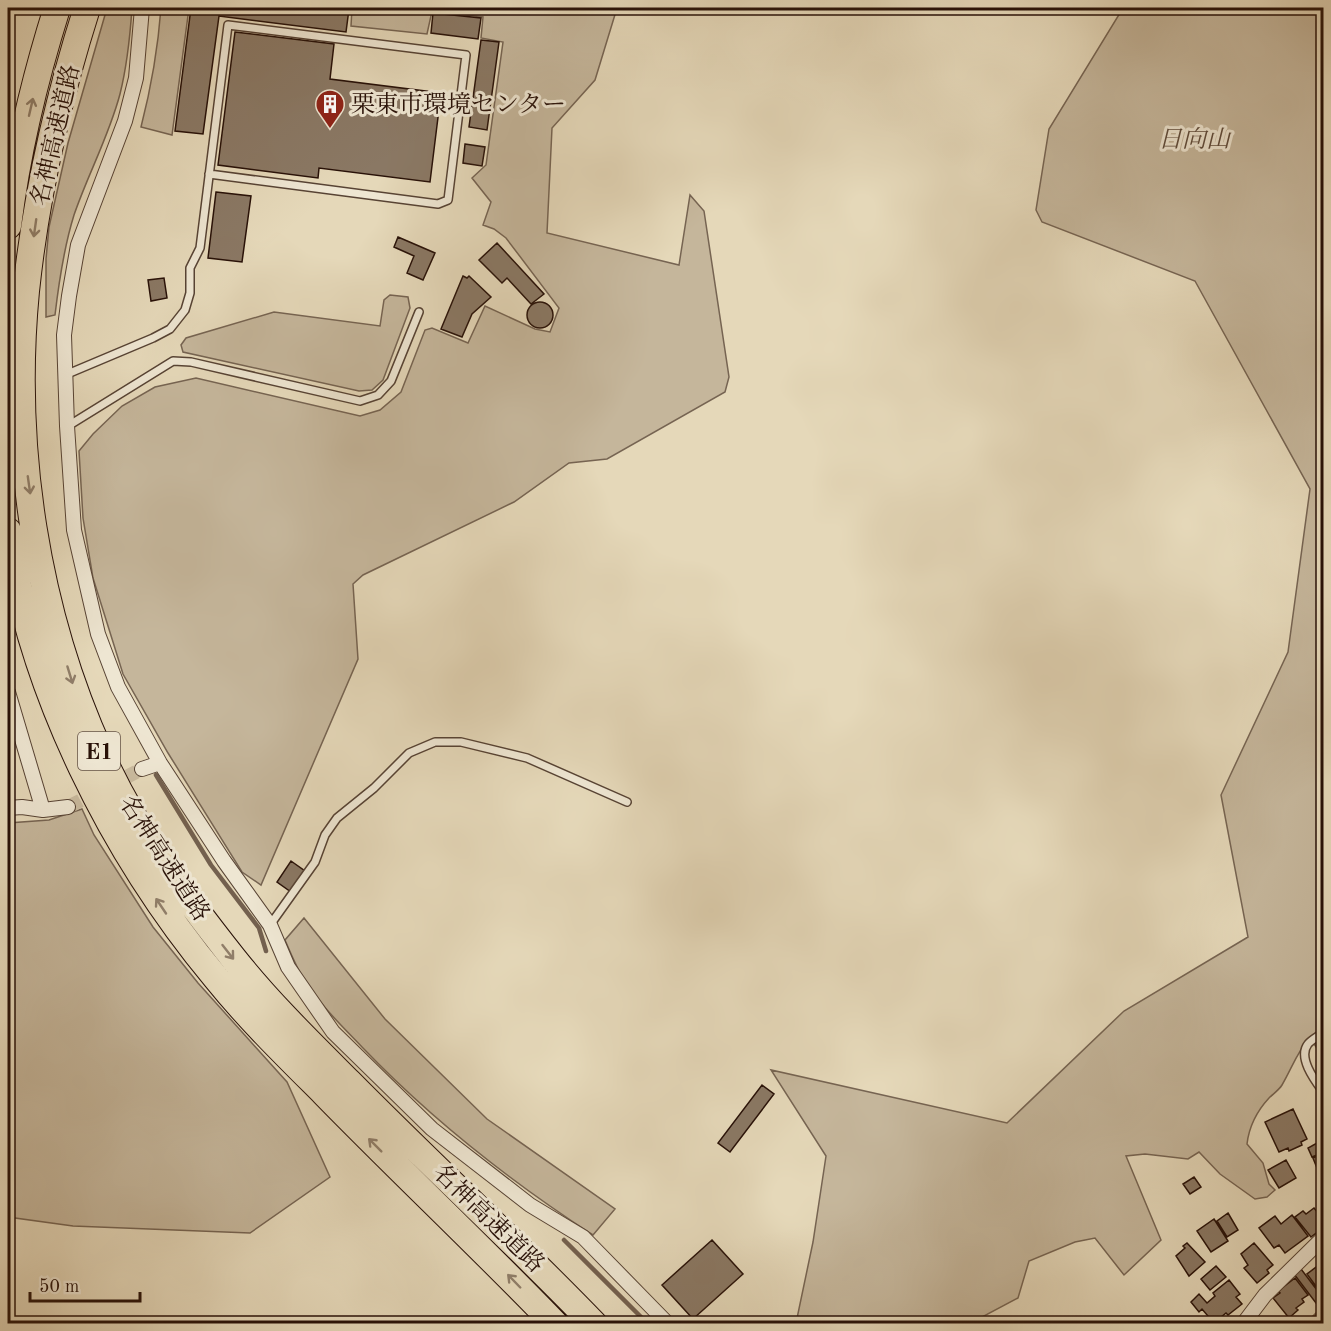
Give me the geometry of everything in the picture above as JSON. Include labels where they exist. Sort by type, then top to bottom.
[{"type":"highway","name":"名神高速道路","points":[[8,226],[10,203],[30,107],[57,8]]},
{"type":"highway","name":"名神高速道路","points":[[87,8],[58,113],[37,208],[26,293],[22,379],[26,465],[37,544],[52,613],[75,690],[102,757],[138,823],[183,893],[236,962],[282,1014],[342,1075],[522,1249],[594,1323]]},
{"type":"highway","name":"名神高速道路","points":[[8,531],[28,624],[52,698],[77,759],[117,836],[163,909],[216,978],[264,1032],[555,1323]]},
{"type":"street","points":[[142,8],[136,78],[125,121],[78,246],[64,335],[74,530],[98,634],[118,687],[160,763],[224,861],[270,925],[288,967],[333,1032],[432,1129],[531,1205],[583,1237],[668,1323]]},
{"type":"street","points":[[8,692],[43,810]]},
{"type":"street","points":[[142,769],[160,763]]},
{"type":"street","points":[[8,808],[43,810],[68,807]]},
{"type":"street","points":[[1243,1323],[1265,1295],[1323,1237]]},
{"type":"lane","points":[[65,375],[170,329],[185,310],[190,293],[190,268],[200,248],[209,174],[228,25],[466,55],[448,200],[438,204],[209,174]]},
{"type":"lane","points":[[67,426],[172,361],[191,362],[360,401],[378,395],[391,381],[419,312]]},
{"type":"lane","points":[[270,925],[315,862],[325,835],[337,818],[374,788],[409,753],[435,742],[461,742],[527,758],[627,802]]},
{"type":"lane","points":[[1323,1032],[1307,1045],[1305,1055],[1323,1093]]},
{"type":"green space","points":[[107,8],[132,8],[125,73],[110,125],[70,227],[55,315],[46,317],[46,259],[49,227],[68,143]]},
{"type":"green space","points":[[161,8],[189,8],[172,135],[141,127],[154,68]]},
{"type":"green space","points":[[352,8],[617,8],[595,80],[552,128],[547,233],[679,265],[690,195],[704,211],[729,377],[725,392],[607,459],[569,463],[514,502],[363,575],[353,584],[358,659],[261,885],[242,872],[168,753],[123,674],[93,578],[83,518],[79,451],[122,406],[155,387],[196,378],[360,416],[380,410],[401,392],[425,330],[432,328],[468,343],[485,306],[535,329],[550,332],[559,308],[506,238],[494,229],[483,225],[491,202],[472,178],[486,165],[503,42],[481,38],[483,17],[432,11],[427,34],[351,26]]},
{"type":"green space","name":"日向山","points":[[1123,8],[1323,8],[1324,1054],[1321,1055],[1310,1037],[1282,1085],[1265,1103],[1252,1125],[1247,1144],[1263,1163],[1269,1184],[1275,1190],[1267,1197],[1255,1199],[1220,1174],[1199,1152],[1188,1159],[1145,1154],[1126,1156],[1161,1240],[1124,1275],[1095,1238],[1075,1242],[1029,1261],[1018,1298],[980,1318],[976,1323],[796,1323],[813,1242],[826,1156],[771,1070],[1007,1123],[1124,1011],[1248,937],[1221,795],[1288,652],[1310,489],[1195,281],[1042,222],[1036,210],[1049,129]]},
{"type":"green space","points":[[390,295],[408,297],[410,308],[383,380],[372,390],[359,391],[183,352],[181,345],[186,338],[274,312],[380,326],[384,300]]},
{"type":"green space","points":[[82,809],[94,835],[153,927],[198,983],[287,1082],[330,1177],[250,1233],[73,1226],[8,1217],[8,823],[49,820]]},
{"type":"green space","points":[[304,918],[385,1019],[487,1119],[615,1209],[593,1235],[472,1148],[388,1074],[332,1016],[302,976],[285,940]]},
{"type":"building","points":[[191,8],[349,9],[346,32],[219,16],[203,134],[175,131]]},
{"type":"building","points":[[433,13],[481,18],[478,39],[431,33]]},
{"type":"building","name":"栗東市環境センター","points":[[235,32],[334,44],[330,79],[441,93],[430,182],[319,168],[318,178],[218,165]]},
{"type":"building","points":[[481,40],[499,42],[487,130],[469,127]]},
{"type":"building","points":[[465,144],[485,147],[482,166],[463,163]]},
{"type":"building","points":[[216,192],[251,196],[242,262],[208,258]]},
{"type":"building","points":[[398,237],[435,253],[423,280],[407,273],[414,256],[394,247]]},
{"type":"building","points":[[497,243],[544,294],[531,304],[507,278],[502,283],[479,260]]},
{"type":"building","points":[[463,276],[467,278],[469,276],[491,297],[472,314],[462,337],[441,329]]},
{"type":"building","points":[[164,278],[167,298],[151,301],[148,280]]},
{"type":"building","points":[[540,302],[549,306],[553,315],[549,324],[540,328],[531,324],[527,315],[531,306]]},
{"type":"building","points":[[291,861],[305,871],[291,892],[277,882]]},
{"type":"building","points":[[762,1085],[774,1094],[730,1152],[718,1143]]},
{"type":"building","points":[[1293,1109],[1307,1139],[1301,1142],[1302,1145],[1289,1151],[1288,1148],[1279,1152],[1265,1122]]},
{"type":"building","points":[[1317,1143],[1322,1153],[1312,1157],[1308,1148]]},
{"type":"building","points":[[1321,1154],[1324,1165],[1317,1168],[1313,1158]]},
{"type":"building","points":[[1286,1160],[1296,1178],[1279,1188],[1268,1170]]},
{"type":"building","points":[[1194,1177],[1201,1187],[1190,1194],[1183,1184]]},
{"type":"building","points":[[1314,1208],[1324,1220],[1324,1227],[1311,1237],[1295,1217],[1303,1211],[1306,1214]]},
{"type":"building","points":[[1228,1213],[1238,1230],[1227,1237],[1217,1221]]},
{"type":"building","points":[[1292,1215],[1308,1236],[1285,1253],[1279,1245],[1274,1248],[1259,1228],[1275,1216],[1281,1224]]},
{"type":"building","points":[[1214,1219],[1228,1241],[1211,1252],[1197,1231]]},
{"type":"building","points":[[712,1240],[743,1274],[693,1319],[662,1285]]},
{"type":"building","points":[[1187,1243],[1205,1262],[1189,1276],[1176,1256]]},
{"type":"building","points":[[1254,1243],[1273,1265],[1267,1270],[1269,1273],[1257,1283],[1244,1268],[1248,1265],[1241,1254]]},
{"type":"building","points":[[1324,1261],[1324,1285],[1318,1289],[1307,1274]]},
{"type":"building","points":[[1216,1266],[1226,1277],[1210,1290],[1201,1279]]},
{"type":"building","points":[[1301,1269],[1317,1290],[1324,1287],[1324,1303],[1319,1307],[1294,1274]]},
{"type":"building","points":[[1295,1278],[1308,1295],[1302,1299],[1304,1302],[1289,1318],[1273,1298],[1280,1293],[1278,1291]]},
{"type":"building","points":[[1229,1280],[1240,1294],[1236,1297],[1242,1304],[1214,1323],[1202,1309],[1199,1312],[1191,1302],[1199,1294],[1207,1303],[1215,1296],[1213,1293]]},
{"type":"waterway","points":[[156,775],[211,865],[259,928],[266,951]]},
{"type":"waterway","points":[[564,1240],[648,1324]]},
{"type":"waterway","points":[[1307,1324],[1324,1307]]},
{"type":"tunnel","points":[[68,807],[142,769]]},
{"type":"place","name":"栗東市環境センター","points":[[330,130]]}]
